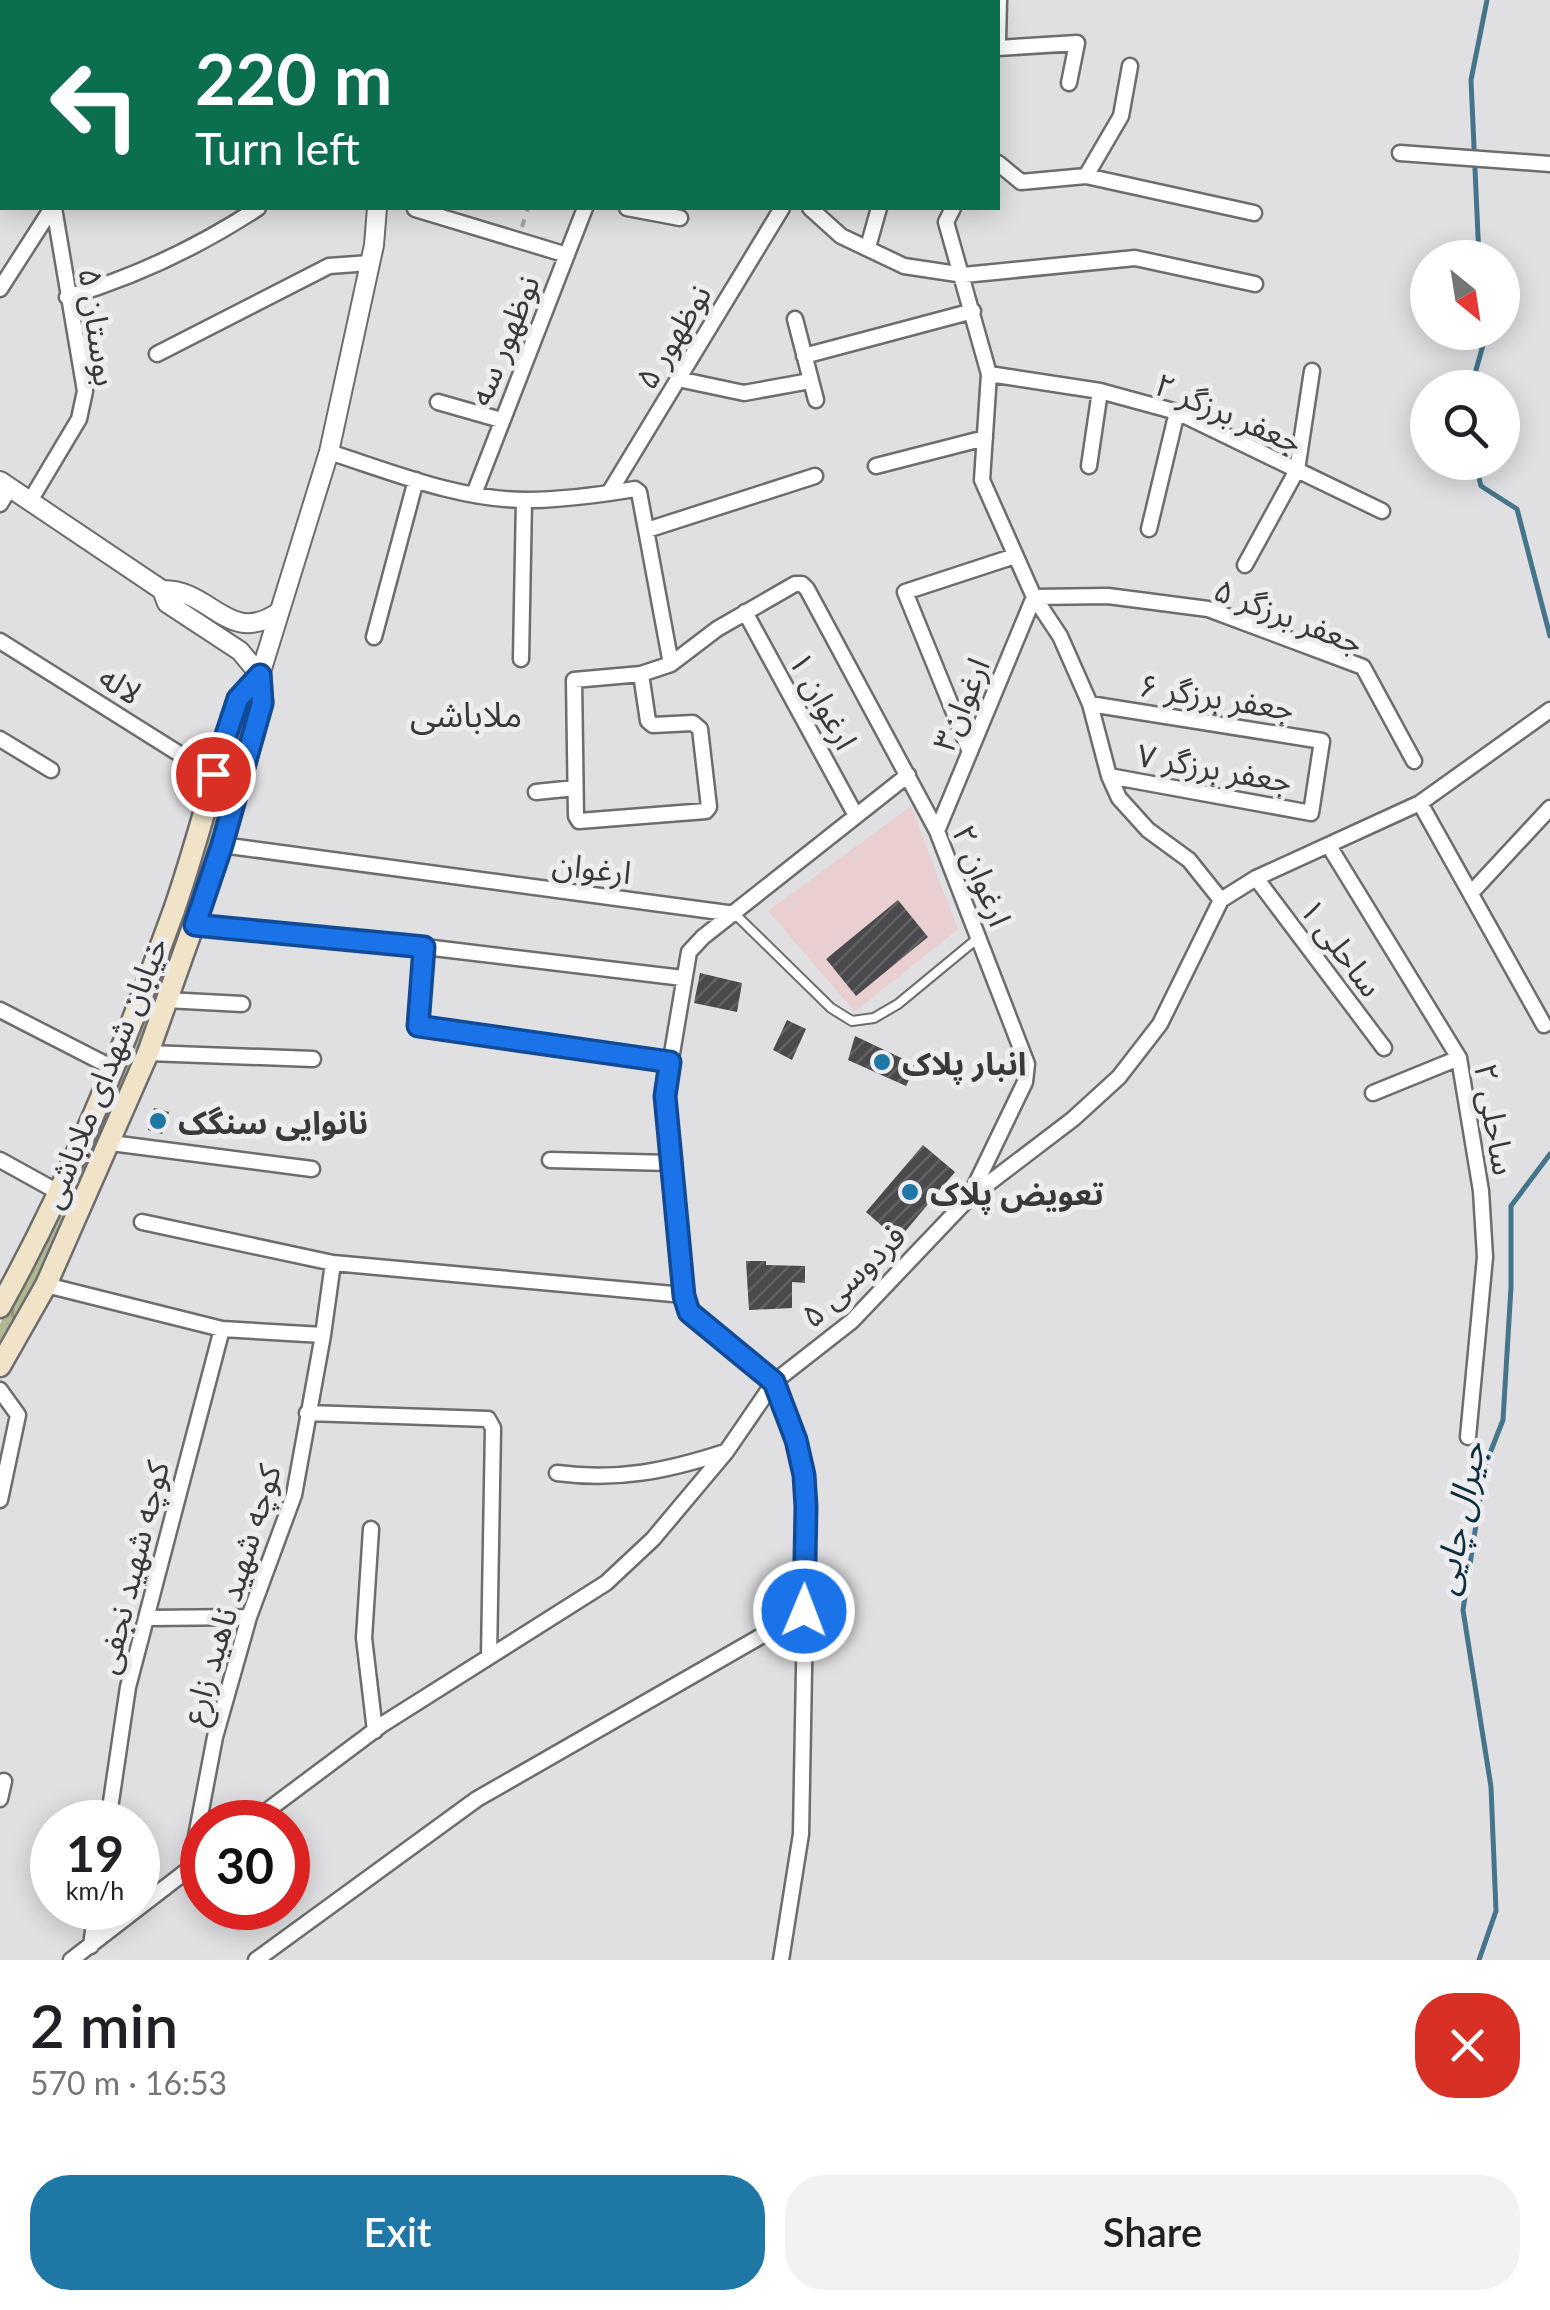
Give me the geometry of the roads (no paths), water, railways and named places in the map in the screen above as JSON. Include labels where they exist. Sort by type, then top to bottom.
[{"type":"main road","name":"خیابان شهدای ملاباشی","points":[[2,1298],[58,1192],[113,1068],[175,906],[238,699],[260,675]]},
{"type":"main road","name":"خیابان شهدای ملاباشی","points":[[0,1366],[46,1285],[148,1053],[222,845],[262,703],[260,675]]},
{"type":"street","points":[[1000,48],[1077,43],[1068,83]]},
{"type":"street","points":[[1086,176],[1121,116],[1130,66]]},
{"type":"street","points":[[1400,153],[1550,164]]},
{"type":"street","points":[[1000,165],[1021,182],[1086,176],[1254,213]]},
{"type":"street","points":[[0,289],[53,210]]},
{"type":"street","name":"بوستان ۵","points":[[30,501],[79,419],[84,403],[54,210]]},
{"type":"street","points":[[67,297],[122,281],[255,210]]},
{"type":"street","name":"خیابان شهدای ملاباشی","points":[[260,675],[329,452],[370,263],[377,210]]},
{"type":"street","points":[[418,210],[567,256]]},
{"type":"street","name":"نوظهور سه","points":[[474,494],[585,210]]},
{"type":"street","points":[[638,210],[680,218]]},
{"type":"street","name":"نوظهور ۵","points":[[609,493],[781,210]]},
{"type":"street","points":[[812,210],[841,236],[904,266],[964,275],[1135,258],[1255,284]]},
{"type":"street","points":[[868,248],[878,210]]},
{"type":"street","points":[[951,210],[946,222],[989,374],[982,480],[1034,598],[1060,636],[1090,704],[1109,776],[1119,798],[1148,830],[1189,860],[1221,900],[1256,878],[1420,803],[1550,710]]},
{"type":"street","points":[[157,354],[329,266],[370,263]]},
{"type":"street","points":[[804,356],[972,311]]},
{"type":"street","points":[[795,318],[816,400]]},
{"type":"street","points":[[1245,566],[1297,470],[1312,371]]},
{"type":"street","name":"جعفر برزگر ۲","points":[[989,374],[1100,392],[1177,412],[1382,511]]},
{"type":"street","points":[[678,378],[744,393],[810,381]]},
{"type":"street","points":[[1089,466],[1100,392]]},
{"type":"street","points":[[438,402],[501,420]]},
{"type":"street","points":[[1149,528],[1177,412]]},
{"type":"street","points":[[876,466],[984,438]]},
{"type":"street","points":[[329,452],[474,494],[524,500],[634,489],[639,492],[671,664]]},
{"type":"street","points":[[647,530],[815,476]]},
{"type":"street","points":[[374,637],[416,480]]},
{"type":"street","points":[[3,491],[30,501],[162,590],[178,590],[244,626],[264,622],[280,612]]},
{"type":"street","points":[[521,659],[524,500]]},
{"type":"street","points":[[970,752],[905,592],[1015,556]]},
{"type":"street","name":"ارغوان ۲","points":[[745,612],[795,584],[802,584],[937,831],[1027,1064],[1025,1082],[968,1199]]},
{"type":"street","points":[[162,590],[167,603],[240,651],[260,675]]},
{"type":"street","name":"جعفر برزگر ۵","points":[[1034,598],[1108,596],[1208,610],[1363,667],[1414,761]]},
{"type":"street","name":"ارغوان۳","points":[[937,831],[1034,598]]},
{"type":"street","points":[[642,674],[648,722],[693,723],[700,730],[709,807],[579,821],[574,680],[642,674],[671,664],[745,612]]},
{"type":"street","name":"ارغوان ۱","points":[[745,612],[855,814]]},
{"type":"street","name":"لاله","points":[[0,641],[213,774]]},
{"type":"street","name":"جعفر برزگر ۶","points":[[1090,704],[1322,741],[1311,813]]},
{"type":"street","points":[[0,739],[51,770]]},
{"type":"street","points":[[781,1960],[800,1834],[804,1475],[796,1440],[774,1382],[689,1312],[684,1296],[665,1096],[688,952],[703,936],[908,775]]},
{"type":"street","name":"جعفر برزگر ۷","points":[[1109,776],[1311,813]]},
{"type":"street","points":[[536,792],[575,788]]},
{"type":"street","points":[[1420,803],[1544,1025]]},
{"type":"street","points":[[1470,893],[1550,808]]},
{"type":"street","name":"ارغوان","points":[[222,845],[735,914]]},
{"type":"street","name":"ساحلی ۲","points":[[1330,846],[1459,1058],[1481,1191],[1485,1257],[1468,1437]]},
{"type":"street","name":"ساحلی ۱","points":[[1256,878],[1384,1048]]},
{"type":"street","name":"فردوسی ۵","points":[[282,1800],[375,1731],[606,1583],[631,1561],[726,1452],[774,1382],[852,1321],[968,1199],[1073,1120],[1119,1078],[1160,1024],[1221,900]]},
{"type":"street","points":[[195,925],[683,978]]},
{"type":"street","points":[[424,947],[418,1026],[670,1062]]},
{"type":"street","points":[[166,1000],[242,1004]]},
{"type":"street","points":[[0,1010],[113,1068]]},
{"type":"street","points":[[148,1053],[313,1059]]},
{"type":"street","points":[[1373,1093],[1459,1058]]},
{"type":"street","points":[[110,1143],[312,1169]]},
{"type":"street","points":[[0,1160],[58,1192]]},
{"type":"street","points":[[550,1160],[671,1163]]},
{"type":"street","points":[[142,1222],[333,1263],[684,1296]]},
{"type":"street","name":"کوچه شهید ناهید زارع","points":[[205,1800],[214,1737],[249,1618],[294,1495],[333,1263]]},
{"type":"street","points":[[46,1285],[222,1329],[323,1336]]},
{"type":"street","name":"کوچه شهید نجفی","points":[[111,1800],[128,1687],[222,1329]]},
{"type":"street","points":[[0,1390],[18,1415],[0,1500]]},
{"type":"street","points":[[306,1413],[488,1419],[493,1428],[489,1657]]},
{"type":"street","points":[[556,1473],[618,1476],[673,1469],[726,1452]]},
{"type":"street","points":[[371,1529],[364,1638],[375,1731]]},
{"type":"street","points":[[256,1960],[477,1799],[804,1611]]},
{"type":"street","points":[[146,1618],[249,1618]]},
{"type":"street","points":[[0,1799],[4,1781]]},
{"type":"street","points":[[71,1960],[180,1876]]},
{"type":"street","points":[[90,1946],[93,1930]]},
{"type":"lane","points":[[735,914],[831,1008],[852,1020],[874,1018],[898,1004],[978,938]]},
{"type":"waterway","name":"جیرال چایی","points":[[1478,240],[1471,80],[1487,0]]},
{"type":"waterway","name":"جیرال چایی","points":[[1476,370],[1482,350]]},
{"type":"waterway","name":"جیرال چایی","points":[[1480,480],[1481,486],[1517,509],[1550,636]]},
{"type":"waterway","name":"جیرال چایی","points":[[1479,1960],[1496,1911],[1491,1787],[1463,1610],[1485,1466],[1503,1420],[1511,1287],[1511,1206],[1550,1154]]},
{"type":"place","name":"انبار پلاک","points":[[882,1062]]},
{"type":"place","name":"نانوایی سنگک","points":[[158,1121]]},
{"type":"place","name":"تعویض پلاک","points":[[910,1192]]},
{"type":"district","name":"ملاباشی","points":[[466,713]]}]
